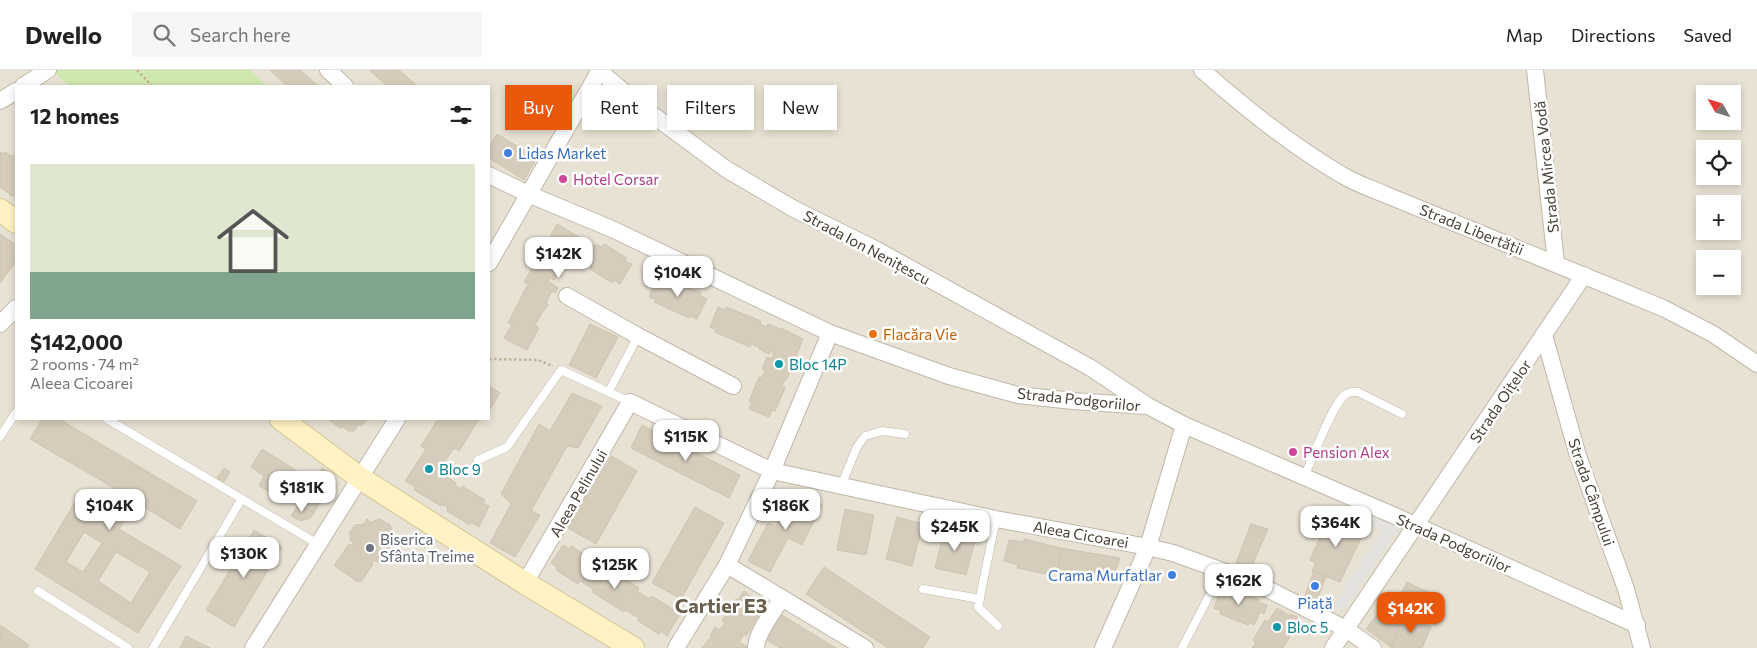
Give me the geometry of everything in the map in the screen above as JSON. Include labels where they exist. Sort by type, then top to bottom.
[{"type":"main road","points":[[0,210],[15,221]]},
{"type":"main road","points":[[282,420],[360,478],[525,583],[633,648]]},
{"type":"street","points":[[25,85],[48,70]]},
{"type":"street","points":[[328,70],[344,85]]},
{"type":"street","points":[[490,261],[599,70]]},
{"type":"street","name":"Strada Ion Nenițescu","points":[[599,70],[642,107],[726,169],[794,209],[875,249],[1091,368],[1148,406]]},
{"type":"street","name":"Strada Libertății","points":[[1202,70],[1229,94],[1300,148],[1343,176],[1672,312],[1712,334],[1757,364]]},
{"type":"street","name":"Strada Mircea Vodă","points":[[1535,70],[1556,263]]},
{"type":"street","points":[[0,101],[15,92]]},
{"type":"street","name":"Strada Podgoriilor","points":[[490,175],[528,194],[612,229],[830,333],[949,376],[1018,395],[1073,402],[1148,406],[1184,426],[1304,477],[1637,625]]},
{"type":"street","name":"Strada Oițelor","points":[[1333,648],[1584,275]]},
{"type":"street","points":[[567,296],[733,386]]},
{"type":"street","points":[[0,324],[15,309]]},
{"type":"street","points":[[676,648],[727,565],[772,471],[830,333]]},
{"type":"street","name":"Strada Câmpului","points":[[1544,335],[1578,456],[1626,589],[1642,648]]},
{"type":"street","points":[[630,402],[772,471]]},
{"type":"street","name":"Aleea Pelinului","points":[[525,583],[630,402]]},
{"type":"street","points":[[254,648],[395,420]]},
{"type":"street","points":[[1106,647],[1148,546],[1184,426]]},
{"type":"street","name":"Aleea Cicoarei","points":[[772,471],[996,519],[1148,546],[1173,553],[1256,583],[1346,629],[1373,648]]},
{"type":"street","points":[[727,565],[865,648]]},
{"type":"street","points":[[756,648],[756,643],[761,633],[782,598]]},
{"type":"lane","points":[[609,391],[638,336]]},
{"type":"lane","points":[[478,460],[507,447],[561,370],[630,402]]},
{"type":"lane","points":[[1304,477],[1332,415],[1345,394],[1351,391],[1358,392],[1402,414]]},
{"type":"lane","points":[[0,437],[15,414]]},
{"type":"lane","points":[[109,420],[318,544]]},
{"type":"lane","points":[[841,486],[857,447],[865,436],[882,431],[904,434]]},
{"type":"lane","points":[[153,648],[241,500]]},
{"type":"lane","points":[[996,519],[978,607],[998,626]]},
{"type":"lane","points":[[1182,648],[1222,571]]},
{"type":"lane","points":[[923,589],[980,599]]},
{"type":"lane","points":[[38,591],[128,648]]},
{"type":"path","points":[[137,70],[151,85]]},
{"type":"path","points":[[490,359],[538,360],[561,370]]},
{"type":"shaded area","points":[[0,70],[1757,70],[1757,648],[0,648]]},
{"type":"shaded area","points":[[1351,506],[1401,525],[1342,613],[1333,605],[1382,530],[1348,517]]},
{"type":"green space","points":[[54,70],[251,70],[266,85],[68,85]]},
{"type":"building","points":[[270,70],[300,70],[317,85],[286,85]]},
{"type":"building","points":[[369,70],[399,70],[416,85],[386,85]]},
{"type":"building","name":"Lidas Market","points":[[497,134],[537,158],[524,180],[490,159],[490,145]]},
{"type":"building","points":[[0,152],[4,154],[5,152],[11,156],[15,156],[15,195],[12,196],[0,187]]},
{"type":"building","points":[[557,224],[594,246],[596,244],[602,247],[604,244],[627,258],[625,261],[632,264],[620,284],[614,280],[612,283],[584,263],[582,268],[571,262],[573,257],[567,254],[564,258],[567,260],[562,269],[554,280],[550,278],[548,281],[558,288],[555,293],[552,291],[545,310],[535,325],[539,328],[527,350],[504,338],[512,325],[508,323],[528,284],[524,282]]},
{"type":"building","points":[[0,234],[15,244],[15,262],[0,283]]},
{"type":"building","points":[[658,276],[665,280],[666,277],[701,293],[700,295],[707,299],[697,319],[690,316],[689,318],[654,302],[656,300],[649,297]]},
{"type":"building","name":"Bloc 14P","points":[[718,307],[725,310],[726,307],[761,321],[760,324],[767,327],[768,324],[781,328],[803,339],[787,379],[785,379],[782,386],[785,388],[775,411],[772,410],[769,417],[749,409],[752,402],[749,401],[759,377],[762,378],[765,370],[762,369],[767,357],[772,359],[774,353],[770,351],[769,354],[751,344],[750,347],[715,332],[716,330],[710,327]]},
{"type":"building","points":[[590,324],[618,337],[596,378],[569,365]]},
{"type":"building","points":[[490,387],[500,393],[490,409]]},
{"type":"building","points":[[572,393],[602,406],[578,448],[567,446],[531,511],[540,515],[515,557],[490,543],[511,504],[501,494],[539,424],[550,431]]},
{"type":"building","points":[[41,420],[61,420],[197,501],[180,529],[136,502],[119,529],[181,566],[138,633],[35,569],[75,502],[97,515],[114,488],[30,439]],"holes":[[[84,532],[102,543],[83,572],[66,562]],[[116,552],[150,572],[131,603],[98,581]]]},
{"type":"building","points":[[329,420],[366,420],[361,426],[359,424],[354,431],[348,431],[342,426],[340,428]]},
{"type":"building","name":"Bloc 9","points":[[437,420],[443,422],[444,420],[478,420],[459,451],[454,448],[444,462],[448,464],[442,474],[456,483],[455,485],[461,489],[462,486],[485,500],[483,503],[489,506],[479,527],[471,522],[470,525],[447,511],[448,508],[442,504],[441,506],[414,490],[416,487],[405,481],[426,449],[421,446]]},
{"type":"building","points":[[642,425],[740,475],[729,498],[631,448]]},
{"type":"building","points":[[262,449],[305,476],[290,498],[278,490],[276,495],[259,486],[264,476],[251,467]]},
{"type":"building","points":[[608,454],[637,471],[596,544],[566,527]]},
{"type":"building","points":[[224,468],[230,472],[224,482],[217,478]]},
{"type":"building","points":[[322,468],[331,473],[333,482],[330,486],[316,477]]},
{"type":"building","points":[[316,477],[330,486],[324,495],[310,486]]},
{"type":"building","points":[[310,486],[324,495],[319,504],[304,495]]},
{"type":"building","points":[[794,491],[822,505],[802,545],[788,538],[770,572],[748,561],[768,523],[776,527]]},
{"type":"building","points":[[304,495],[319,504],[314,513],[299,504]]},
{"type":"building","points":[[299,504],[314,513],[310,518],[301,521],[291,516]]},
{"type":"building","points":[[695,507],[724,523],[681,599],[652,583]]},
{"type":"building","points":[[845,509],[874,515],[866,555],[837,550]]},
{"type":"building","points":[[1330,514],[1365,530],[1340,582],[1312,571],[1316,563],[1310,560]]},
{"type":"building","points":[[897,517],[923,524],[912,566],[886,559]]},
{"type":"building","name":"Biserica Sfânta Treime","points":[[367,519],[370,522],[380,519],[390,525],[393,534],[391,537],[395,539],[392,543],[394,551],[386,561],[379,563],[374,560],[361,582],[359,580],[358,582],[335,566],[349,544],[351,546],[353,543],[350,540],[350,532],[355,525],[364,524]]},
{"type":"building","points":[[1251,524],[1268,529],[1251,568],[1236,563]]},
{"type":"building","points":[[945,528],[976,536],[966,575],[935,568]]},
{"type":"building","points":[[254,530],[282,547],[234,627],[206,610]]},
{"type":"building","points":[[1024,539],[1061,548],[1058,571],[1047,570],[1046,574],[1017,568],[1018,565],[1004,561],[1009,540],[1024,542]]},
{"type":"building","points":[[563,545],[569,549],[571,546],[593,560],[591,563],[604,571],[607,568],[639,588],[637,591],[650,599],[652,596],[674,610],[672,612],[679,616],[667,636],[661,631],[659,634],[637,620],[639,618],[625,610],[624,612],[592,592],[593,589],[580,581],[578,584],[556,570],[558,568],[551,563]]},
{"type":"building","points":[[1061,548],[1120,558],[1111,583],[1101,580],[1100,584],[1058,573]]},
{"type":"building","points":[[824,567],[930,637],[923,648],[888,648],[806,594]]},
{"type":"building","name":"Piață","points":[[1314,571],[1326,576],[1317,601],[1305,596]]},
{"type":"building","points":[[1407,582],[1430,593],[1416,621],[1392,612]]},
{"type":"building","points":[[1222,585],[1231,589],[1232,587],[1267,605],[1264,614],[1260,612],[1254,625],[1249,622],[1248,625],[1220,614],[1221,611],[1214,608]]},
{"type":"building","points":[[744,591],[762,605],[757,612],[760,613],[746,636],[744,634],[739,642],[749,648],[702,648],[711,637],[715,627],[720,630],[725,623],[722,621],[736,599],[738,600]]},
{"type":"building","points":[[1384,606],[1403,616],[1391,647],[1366,629]]},
{"type":"building","name":"Bloc 5","points":[[1277,608],[1290,616],[1291,614],[1297,617],[1290,631],[1292,633],[1283,648],[1252,648],[1256,642],[1253,640],[1265,620],[1268,622]]},
{"type":"building","points":[[780,614],[836,648],[780,648],[765,639]]},
{"type":"building","points":[[1403,616],[1431,627],[1422,648],[1391,648]]},
{"type":"building","points":[[0,625],[29,645],[27,648],[0,648]]},
{"type":"building","points":[[186,636],[210,648],[180,648]]},
{"type":"place","name":"Lidas Market","points":[[508,153]]},
{"type":"place","name":"Hotel Corsar","points":[[563,179]]},
{"type":"place","name":"Flacăra Vie","points":[[873,334]]},
{"type":"place","name":"Bloc 14P","points":[[779,364]]},
{"type":"place","name":"Pension Alex","points":[[1293,452]]},
{"type":"place","name":"Bloc 9","points":[[429,469]]},
{"type":"place","name":"Biserica Sfânta Treime","points":[[370,548]]},
{"type":"place","name":"Crama Murfatlar","points":[[1172,575]]},
{"type":"place","name":"Piață","points":[[1315,586]]},
{"type":"place","name":"Bloc 5","points":[[1277,627]]},
{"type":"district","name":"Cartier E3","points":[[721,605]]}]
